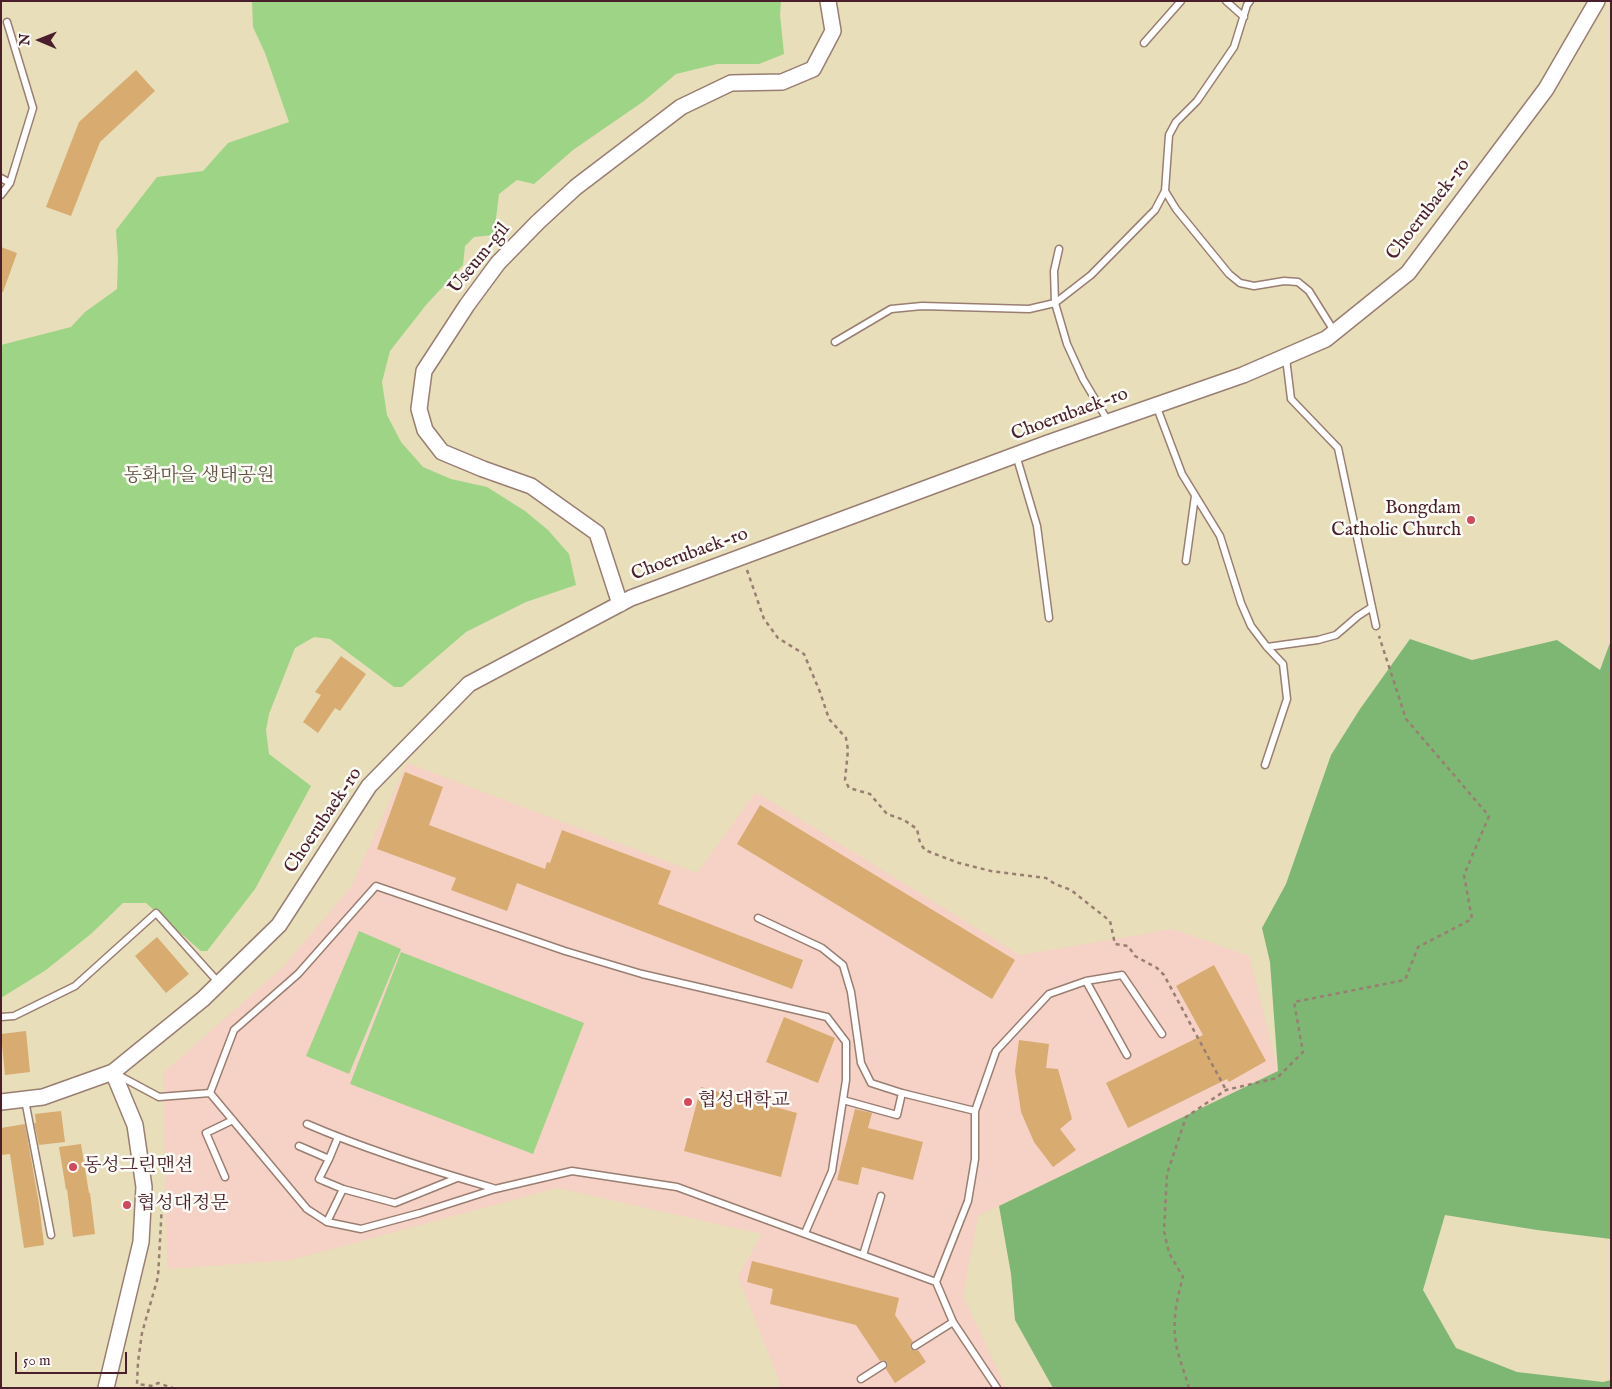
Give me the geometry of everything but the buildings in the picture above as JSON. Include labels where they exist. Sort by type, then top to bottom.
[{"type":"street","name":"Useum-gil","points":[[620,604],[597,533],[531,486],[442,452],[425,430],[419,409],[424,371],[467,305],[498,263],[576,187],[681,107],[731,83],[782,82],[813,70],[832,31],[828,1]]},
{"type":"street","name":"Choerubaek-ro","points":[[1,1102],[43,1098],[112,1072],[202,999],[279,925],[368,786],[469,684],[631,598],[1016,455],[1242,375],[1326,339],[1408,273],[1546,89],[1597,1]]},
{"type":"street","points":[[106,1388],[141,1242],[144,1187],[135,1125],[112,1072]]},
{"type":"lane","points":[[1144,44],[1180,1]]},
{"type":"lane","points":[[1226,1],[1244,17]]},
{"type":"lane","points":[[835,342],[891,309],[922,306],[1029,309],[1055,303],[1091,275],[1155,210],[1165,191],[1169,135],[1176,122],[1197,101],[1234,47],[1250,1]]},
{"type":"lane","points":[[1,195],[10,183],[33,108],[7,22]]},
{"type":"lane","points":[[1,178],[10,183]]},
{"type":"lane","points":[[1165,191],[1176,209],[1229,274],[1240,283],[1254,286],[1284,281],[1298,282],[1309,291],[1334,332]]},
{"type":"lane","points":[[1059,249],[1054,271],[1055,303],[1067,344],[1075,362],[1108,422]]},
{"type":"lane","points":[[1285,357],[1291,399],[1338,448],[1376,626]]},
{"type":"lane","points":[[1156,405],[1182,474],[1220,536],[1241,603],[1251,626],[1283,664],[1287,699],[1265,765]]},
{"type":"lane","points":[[1016,455],[1037,526],[1049,618]]},
{"type":"lane","points":[[1186,561],[1195,496]]},
{"type":"lane","points":[[1267,647],[1318,640],[1336,635],[1372,606]]},
{"type":"lane","points":[[210,1093],[234,1030],[298,974],[376,886],[565,951],[632,971],[827,1017],[846,1042],[846,1080],[832,1171],[805,1233]]},
{"type":"lane","points":[[1,1018],[14,1016],[75,986],[156,913],[219,983]]},
{"type":"lane","points":[[758,918],[822,948],[843,966],[851,992],[861,1063],[871,1083],[902,1093],[975,1111]]},
{"type":"lane","points":[[997,1388],[953,1322],[936,1282],[968,1201],[975,1159],[975,1111],[996,1051],[1049,994],[1086,981],[1122,975],[1162,1034]]},
{"type":"lane","points":[[1086,981],[1127,1055]]},
{"type":"lane","points":[[112,1072],[159,1097],[210,1093]]},
{"type":"lane","points":[[210,1093],[307,1209],[327,1222],[361,1229],[420,1214],[494,1189],[572,1171],[677,1187],[936,1282]]},
{"type":"lane","points":[[843,1100],[897,1115],[902,1093]]},
{"type":"lane","points":[[25,1100],[51,1235]]},
{"type":"lane","points":[[225,1177],[206,1133],[233,1120]]},
{"type":"lane","points":[[307,1124],[338,1137],[494,1189]]},
{"type":"lane","points":[[338,1137],[319,1179],[342,1189],[395,1203],[457,1178]]},
{"type":"lane","points":[[299,1146],[328,1159]]},
{"type":"lane","points":[[327,1222],[342,1189]]},
{"type":"lane","points":[[863,1255],[881,1196]]},
{"type":"lane","points":[[915,1346],[953,1322]]},
{"type":"lane","points":[[862,1379],[883,1365]]},
{"type":"path","points":[[742,557],[764,619],[778,638],[804,654],[820,692],[828,719],[846,738],[848,750],[846,780],[849,788],[870,794],[887,814],[904,820],[917,829],[920,843],[925,850],[959,863],[991,871],[1046,878],[1055,884],[1071,890],[1082,898],[1110,921],[1115,944],[1128,946],[1135,956],[1157,968],[1164,975],[1226,1090]]},
{"type":"path","points":[[1189,1388],[1176,1344],[1174,1325],[1183,1277],[1169,1253],[1164,1231],[1167,1174],[1186,1117],[1226,1090],[1277,1078],[1304,1052],[1294,1002],[1405,980],[1418,947],[1472,919],[1464,875],[1489,816],[1406,719],[1376,626]]},
{"type":"path","points":[[144,1187],[162,1204],[158,1278],[142,1333],[137,1384],[153,1386],[158,1383],[173,1388]]},
{"type":"shaded area","name":"협성대학교","points":[[407,763],[697,873],[756,792],[1020,955],[1173,929],[1249,956],[1278,1071],[978,1216],[963,1296],[1006,1388],[782,1388],[738,1276],[762,1234],[557,1188],[291,1260],[167,1269],[163,1073],[282,968],[351,887]]},
{"type":"green space","name":"동화마을 생태공원","points":[[252,1],[781,1],[780,15],[784,54],[759,64],[717,64],[676,74],[644,101],[573,150],[534,184],[517,180],[499,194],[494,235],[474,237],[465,246],[463,265],[426,305],[390,351],[382,382],[387,415],[401,442],[423,467],[451,479],[487,487],[525,511],[548,530],[569,554],[576,585],[526,602],[466,632],[402,687],[394,687],[330,639],[314,637],[295,648],[269,714],[266,730],[269,754],[311,786],[255,889],[207,951],[201,951],[146,903],[123,903],[92,933],[46,970],[1,998],[1,345],[71,327],[85,312],[117,289],[118,259],[116,230],[157,177],[203,171],[228,143],[289,122],[265,53],[253,27]]},
{"type":"green space","points":[[1410,639],[1472,660],[1557,640],[1600,670],[1611,640],[1611,1239],[1537,1230],[1445,1215],[1423,1290],[1456,1348],[1517,1372],[1603,1382],[1611,1380],[1611,1388],[1053,1388],[1015,1320],[1011,1274],[999,1206],[1278,1071],[1270,962],[1262,928],[1286,884],[1331,755],[1360,709]]},
{"type":"green space","points":[[359,931],[401,949],[349,1074],[306,1056]]},
{"type":"green space","points":[[401,952],[584,1023],[533,1154],[350,1084]]},
{"type":"place","name":"Bongdam Catholic Church","points":[[1471,520]]},
{"type":"place","name":"협성대학교","points":[[688,1102]]},
{"type":"place","name":"동성그린맨션","points":[[73,1167]]},
{"type":"place","name":"협성대정문","points":[[127,1205]]}]
